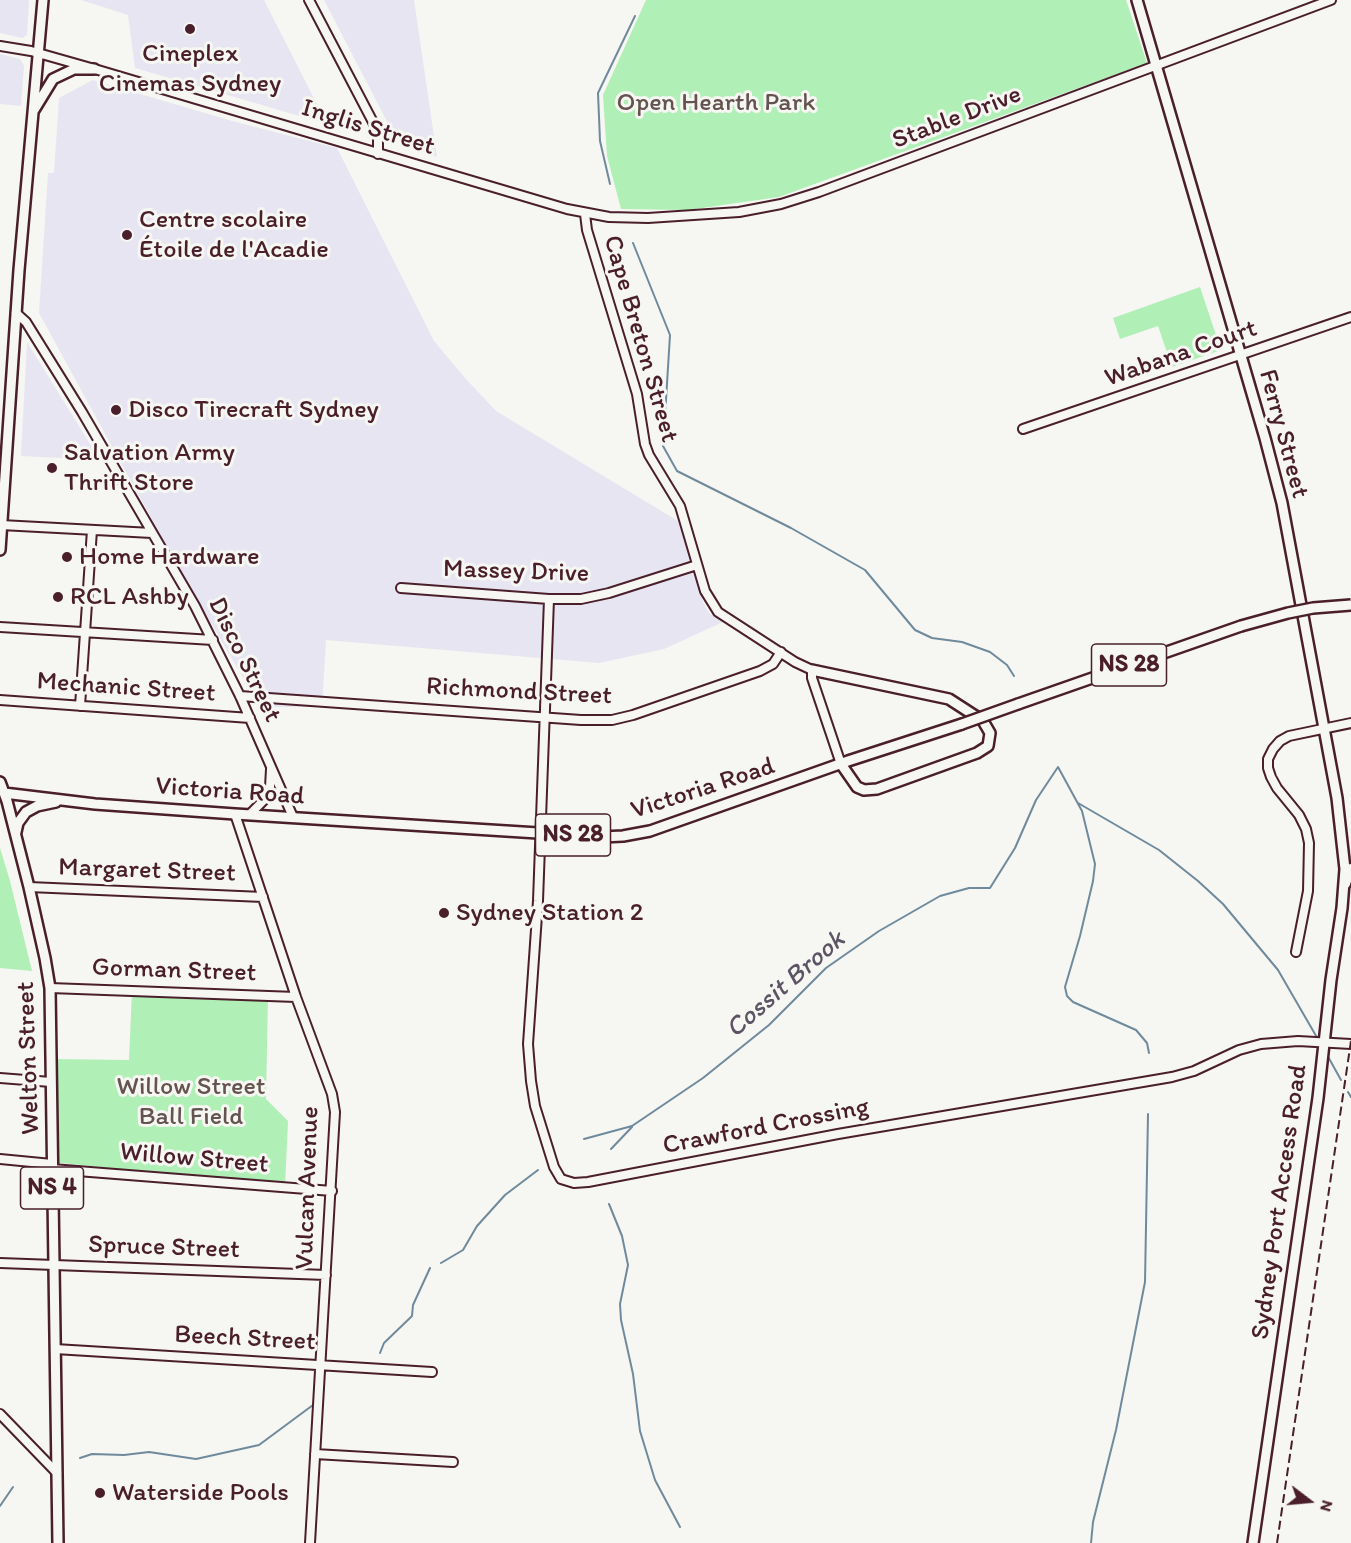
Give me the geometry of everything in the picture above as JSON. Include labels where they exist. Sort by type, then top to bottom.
[{"type":"main road","points":[[0,550],[2,488],[15,313],[43,0]]},
{"type":"main road","name":"Ferry Street","points":[[1137,0],[1282,503],[1341,829],[1345,869],[1344,888]]},
{"type":"main road","points":[[32,114],[46,87],[54,79],[74,69],[94,69]]},
{"type":"main road","points":[[0,392],[10,394]]},
{"type":"main road","name":"Victoria Road","points":[[2,793],[235,814],[602,837],[644,833],[1241,626],[1313,608],[1351,605]]},
{"type":"main road","points":[[812,670],[949,699],[983,721],[990,733],[988,746],[977,753],[877,789],[864,790],[857,787],[841,764]]},
{"type":"main road","name":"NS 4","points":[[0,782],[2,793]]},
{"type":"main road","name":"Welton Street","points":[[2,793],[16,838],[50,988],[52,1265],[58,1543]]},
{"type":"main road","points":[[16,838],[18,824],[26,812],[37,806],[64,800]]},
{"type":"main road","name":"Sydney Port Access Road","points":[[1253,1543],[1318,1098],[1344,888]]},
{"type":"street","points":[[309,0],[375,126],[378,136],[378,154]]},
{"type":"street","name":"Stable Drive","points":[[585,214],[609,217],[688,216],[739,212],[781,204],[819,192],[1331,0]]},
{"type":"street","name":"Inglis Street","points":[[0,46],[94,69],[585,214]]},
{"type":"street","name":"Cape Breton Street","points":[[585,214],[587,230],[637,394],[645,444],[649,455],[680,506],[705,591],[718,612],[812,670]]},
{"type":"street","name":"Disco Street","points":[[15,313],[26,322],[82,412],[213,640],[293,817]]},
{"type":"street","name":"Wabana Court","points":[[1023,429],[1351,317]]},
{"type":"street","points":[[1,525],[153,533]]},
{"type":"street","points":[[80,706],[92,530]]},
{"type":"street","name":"Massey Drive","points":[[401,588],[549,599],[596,597],[697,565]]},
{"type":"street","name":"Crawford Crossing","points":[[549,599],[537,921],[528,1044],[535,1106],[554,1167],[561,1179],[574,1183],[588,1182],[838,1134],[1172,1077],[1194,1071],[1239,1050],[1261,1044],[1298,1041],[1351,1044]]},
{"type":"street","points":[[0,627],[213,640]]},
{"type":"street","name":"Richmond Street","points":[[240,696],[601,720],[633,715],[766,669],[773,664],[781,652]]},
{"type":"street","points":[[812,670],[812,678],[841,764]]},
{"type":"street","name":"Mechanic Street","points":[[0,700],[250,718]]},
{"type":"street","points":[[1296,952],[1308,891],[1309,843],[1306,829],[1299,815],[1271,777],[1268,759],[1280,741],[1289,736],[1351,723]]},
{"type":"street","points":[[250,814],[266,798],[270,787],[271,767]]},
{"type":"street","name":"Vulcan Avenue","points":[[235,814],[335,1106],[336,1124],[310,1543]]},
{"type":"street","name":"Sydney Port Access Road","points":[[1344,888],[1351,868]]},
{"type":"street","name":"Margaret Street","points":[[28,887],[263,897]]},
{"type":"street","name":"Gorman Street","points":[[50,988],[296,997]]},
{"type":"street","points":[[0,1078],[51,1082]]},
{"type":"street","name":"Willow Street","points":[[0,1159],[52,1166],[332,1191]]},
{"type":"street","name":"Spruce Street","points":[[0,1263],[326,1275]]},
{"type":"street","name":"Beech Street","points":[[55,1349],[432,1372]]},
{"type":"street","points":[[0,1414],[57,1473]]},
{"type":"street","points":[[315,1454],[453,1462]]},
{"type":"shaded area","points":[[0,0],[29,0],[27,35],[22,38],[0,33]]},
{"type":"shaded area","points":[[81,0],[264,0],[327,124],[135,68],[128,15]]},
{"type":"shaded area","points":[[324,0],[414,0],[437,157],[402,144],[392,131]]},
{"type":"shaded area","points":[[0,54],[20,59],[24,66],[21,106],[0,104]]},
{"type":"shaded area","points":[[93,80],[232,121],[337,148],[434,341],[496,411],[678,521],[703,602],[709,613],[725,621],[664,649],[599,663],[326,640],[322,707],[260,707],[173,558],[39,313],[48,173],[54,173],[59,98]]},
{"type":"shaded area","points":[[27,342],[100,460],[21,456]]},
{"type":"green space","name":"Open Hearth Park","points":[[646,0],[1126,0],[1147,63],[779,197],[688,210],[621,209],[607,156],[603,95]]},
{"type":"green space","points":[[1200,287],[1221,350],[1172,367],[1158,326],[1120,339],[1113,318]]},
{"type":"green space","points":[[0,848],[10,881],[32,971],[0,968]]},
{"type":"green space","name":"Willow Street Ball Field","points":[[132,991],[268,995],[266,1099],[288,1121],[285,1186],[51,1162],[51,1059],[129,1060]]},
{"type":"waterway","points":[[610,184],[600,141],[598,93],[635,16]]},
{"type":"waterway","points":[[633,243],[670,335],[665,416]]},
{"type":"waterway","points":[[663,446],[677,471],[791,528],[865,570],[915,630],[932,638],[962,642],[990,652],[1007,665],[1014,676]]},
{"type":"waterway","name":"Cossit Brook","points":[[584,1139],[632,1126],[703,1078],[769,1025],[826,968],[879,931],[940,896],[969,888],[990,888],[1015,848],[1036,800],[1058,767],[1082,811],[1095,864],[1080,936],[1065,987],[1067,996],[1073,1002],[1136,1030],[1147,1043],[1149,1053]]},
{"type":"waterway","points":[[1078,803],[1159,850],[1223,904],[1278,970],[1319,1041]]},
{"type":"waterway","points":[[1326,1053],[1341,1080]]},
{"type":"waterway","points":[[1348,1092],[1351,1097]]},
{"type":"waterway","points":[[1091,1543],[1093,1522],[1116,1430],[1145,1282],[1148,1114]]},
{"type":"waterway","points":[[611,1149],[632,1127]]},
{"type":"waterway","name":"Cossit Brook","points":[[441,1263],[463,1250],[477,1226],[505,1195],[538,1170]]},
{"type":"waterway","points":[[609,1204],[622,1236],[628,1265],[620,1304],[621,1320],[633,1374],[640,1431],[655,1480],[680,1527]]},
{"type":"waterway","name":"Cossit Brook","points":[[380,1353],[384,1343],[412,1316],[413,1305],[430,1268]]},
{"type":"waterway","name":"Cossit Brook","points":[[80,1458],[92,1454],[124,1455],[149,1452],[196,1459],[259,1445],[313,1405]]},
{"type":"waterway","name":"Cossit Brook","points":[[0,1506],[13,1487]]},
{"type":"railway","points":[[1277,1543],[1351,1041]]},
{"type":"place","name":"Cineplex Cinemas Sydney","points":[[190,29]]},
{"type":"place","name":"Centre scolaire Étoile de l'Acadie","points":[[127,235]]},
{"type":"place","name":"Disco Tirecraft Sydney","points":[[116,410]]},
{"type":"place","name":"Salvation Army Thrift Store","points":[[52,468]]},
{"type":"place","name":"Home Hardware","points":[[67,557]]},
{"type":"place","name":"RCL Ashby","points":[[58,597]]},
{"type":"place","name":"Sydney Station 2","points":[[444,913]]},
{"type":"place","name":"Waterside Pools","points":[[100,1493]]}]
